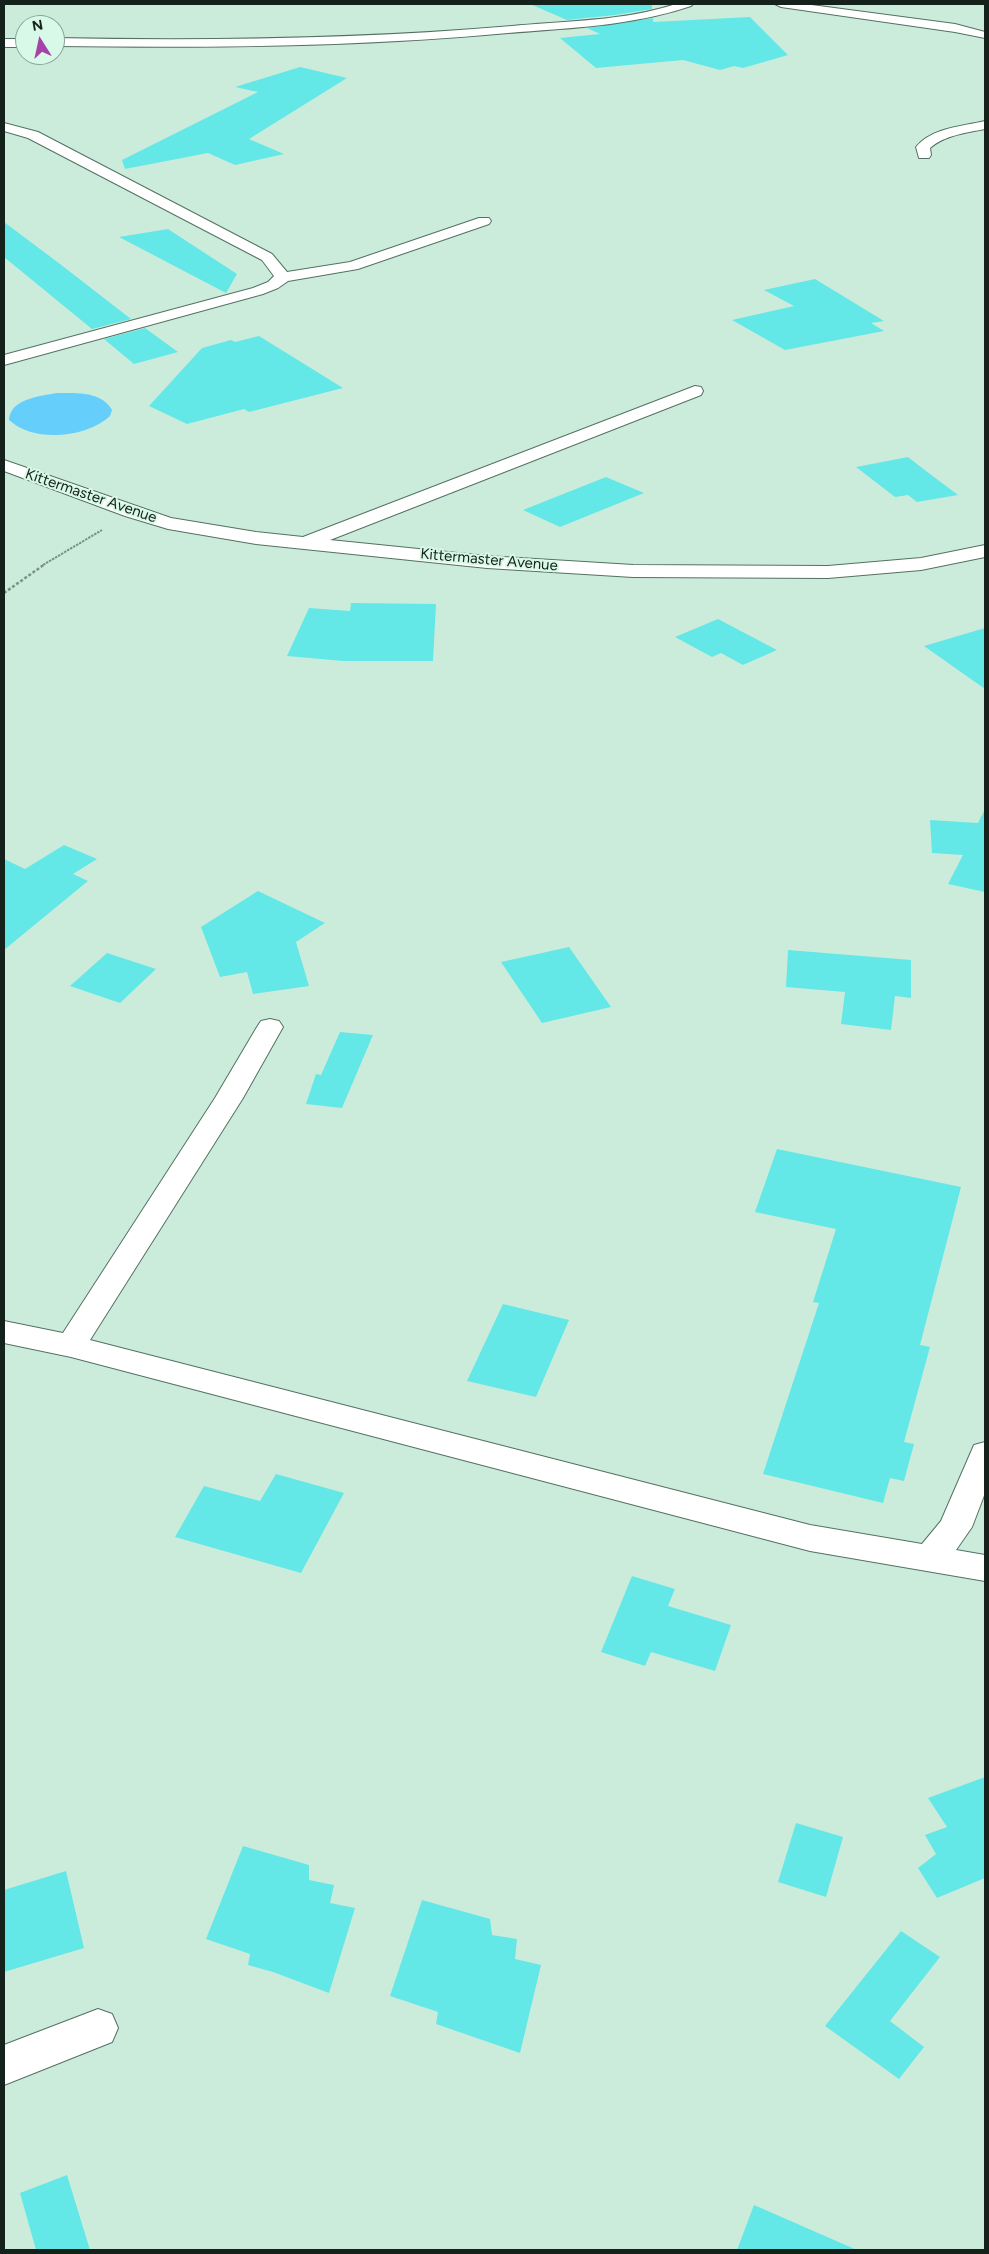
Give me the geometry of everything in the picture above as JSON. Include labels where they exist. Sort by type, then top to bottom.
[{"type":"street","points":[[65,42],[314,43],[580,23],[639,15],[686,4]]},
{"type":"street","points":[[781,4],[954,28],[985,35]]},
{"type":"street","points":[[843,13],[861,4]]},
{"type":"street","points":[[924,155],[923,147],[934,140],[945,135],[985,125]]},
{"type":"street","points":[[4,127],[34,135],[267,257],[283,277]]},
{"type":"street","points":[[4,360],[249,294],[273,285],[283,277],[353,266],[484,221]]},
{"type":"street","points":[[305,542],[695,390]]},
{"type":"street","name":"Kittermaster Avenue","points":[[4,465],[132,512],[178,524],[256,538],[487,562],[633,571],[828,572],[921,564],[985,551]]},
{"type":"street","points":[[70,1346],[229,1098],[270,1027]]},
{"type":"street","points":[[4,1332],[70,1346],[810,1538],[931,1557],[985,1568]]},
{"type":"street","points":[[931,1557],[955,1527],[985,1454]]},
{"type":"street","points":[[4,2065],[98,2028]]},
{"type":"path","points":[[4,593],[50,561],[132,512]]},
{"type":"water","points":[[57,393],[88,394],[102,399],[112,410],[110,416],[88,429],[60,435],[45,435],[32,432],[19,427],[9,420],[11,413],[20,403],[35,397]]},
{"type":"building","points":[[530,4],[652,4],[652,9],[567,20]]},
{"type":"building","points":[[750,17],[788,55],[743,68],[734,66],[720,70],[683,60],[596,68],[560,38],[600,34],[587,28],[653,18],[653,22]]},
{"type":"building","points":[[300,67],[347,78],[249,139],[284,154],[235,165],[208,153],[125,169],[122,160],[258,92],[235,87]]},
{"type":"building","points":[[4,222],[131,319],[92,329],[4,257]]},
{"type":"building","points":[[168,229],[237,274],[226,293],[119,237]]},
{"type":"building","points":[[815,279],[884,321],[871,323],[884,331],[785,350],[732,320],[794,306],[764,290]]},
{"type":"building","points":[[145,328],[178,352],[134,364],[104,339]]},
{"type":"building","points":[[259,336],[343,388],[249,412],[244,409],[187,424],[149,406],[202,348],[231,340],[235,342]]},
{"type":"building","points":[[908,457],[958,495],[917,502],[908,495],[895,497],[856,467]]},
{"type":"building","points":[[606,477],[644,493],[560,527],[523,510]]},
{"type":"building","points":[[351,603],[436,604],[433,661],[343,661],[287,656],[309,608],[350,611]]},
{"type":"building","points":[[718,619],[777,650],[743,665],[721,653],[712,657],[675,637]]},
{"type":"building","points":[[985,628],[985,689],[924,646]]},
{"type":"building","points":[[985,809],[985,892],[948,884],[963,855],[932,853],[930,820],[978,823]]},
{"type":"building","points":[[64,845],[97,859],[73,874],[88,881],[4,950],[4,859],[25,869]]},
{"type":"building","points":[[258,891],[325,923],[296,942],[309,986],[253,994],[247,972],[220,977],[201,927]]},
{"type":"building","points":[[569,947],[611,1007],[542,1023],[501,962]]},
{"type":"building","points":[[788,950],[911,960],[911,998],[895,996],[891,1030],[841,1024],[845,992],[786,987]]},
{"type":"building","points":[[107,953],[156,969],[120,1003],[70,986]]},
{"type":"building","points":[[340,1032],[373,1035],[342,1108],[306,1104],[316,1074],[321,1075]]},
{"type":"building","points":[[777,1149],[961,1187],[920,1345],[930,1347],[904,1442],[914,1444],[904,1481],[890,1478],[883,1503],[763,1474],[819,1303],[813,1302],[836,1229],[755,1212]]},
{"type":"building","points":[[503,1304],[569,1320],[536,1397],[467,1381]]},
{"type":"building","points":[[276,1474],[344,1493],[301,1573],[175,1537],[204,1486],[260,1501]]},
{"type":"building","points":[[632,1576],[675,1589],[668,1606],[731,1625],[715,1671],[651,1652],[645,1666],[601,1652]]},
{"type":"building","points":[[985,1777],[985,1878],[937,1898],[918,1868],[936,1854],[925,1835],[947,1827],[928,1798]]},
{"type":"building","points":[[796,1823],[843,1837],[826,1897],[778,1882]]},
{"type":"building","points":[[243,1846],[309,1865],[309,1880],[334,1885],[330,1903],[355,1908],[329,1993],[273,1972],[248,1965],[250,1954],[206,1939]]},
{"type":"building","points":[[66,1871],[84,1948],[4,1972],[4,1890]]},
{"type":"building","points":[[422,1900],[490,1919],[492,1935],[517,1939],[515,1959],[541,1965],[520,2053],[436,2024],[438,2012],[390,1996]]},
{"type":"building","points":[[901,1931],[940,1957],[890,2021],[924,2047],[899,2079],[825,2026]]},
{"type":"building","points":[[67,2175],[90,2250],[36,2250],[20,2193]]},
{"type":"building","points":[[754,2205],[857,2250],[737,2250]]}]
